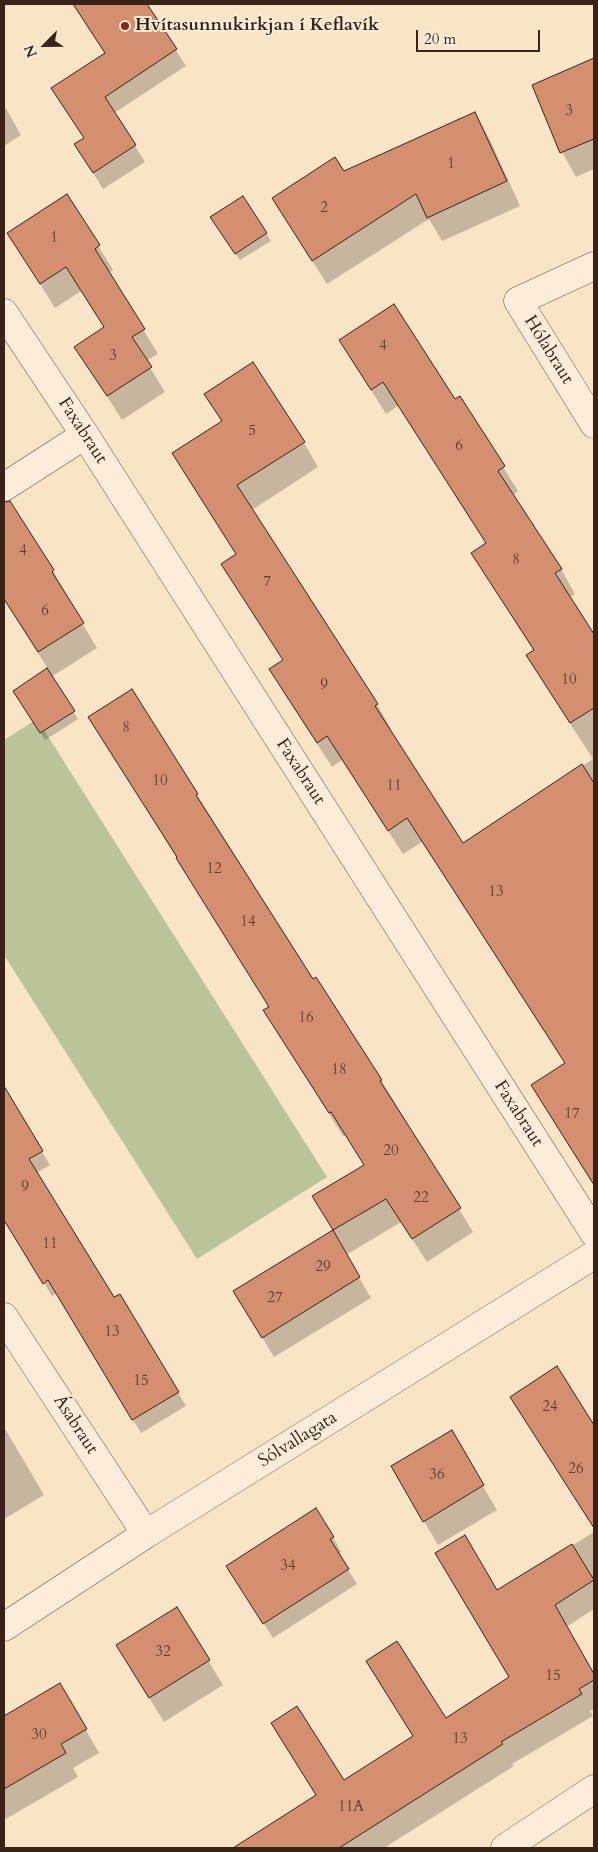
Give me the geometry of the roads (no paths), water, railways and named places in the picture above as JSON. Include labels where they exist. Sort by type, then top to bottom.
[{"type":"street","name":"Hólabraut","points":[[594,266],[518,301],[594,424]]},
{"type":"street","name":"Faxabraut","points":[[4,312],[85,434],[594,1233]]},
{"type":"street","points":[[4,487],[85,434]]},
{"type":"street","name":"Sólvallagata","points":[[4,1627],[146,1534],[594,1255]]},
{"type":"street","name":"Ásabraut","points":[[4,1317],[146,1534]]},
{"type":"street","points":[[504,1848],[594,1789]]},
{"type":"place","name":"Hvítasunnukirkjan í Keflavík","points":[[125,26]]}]
